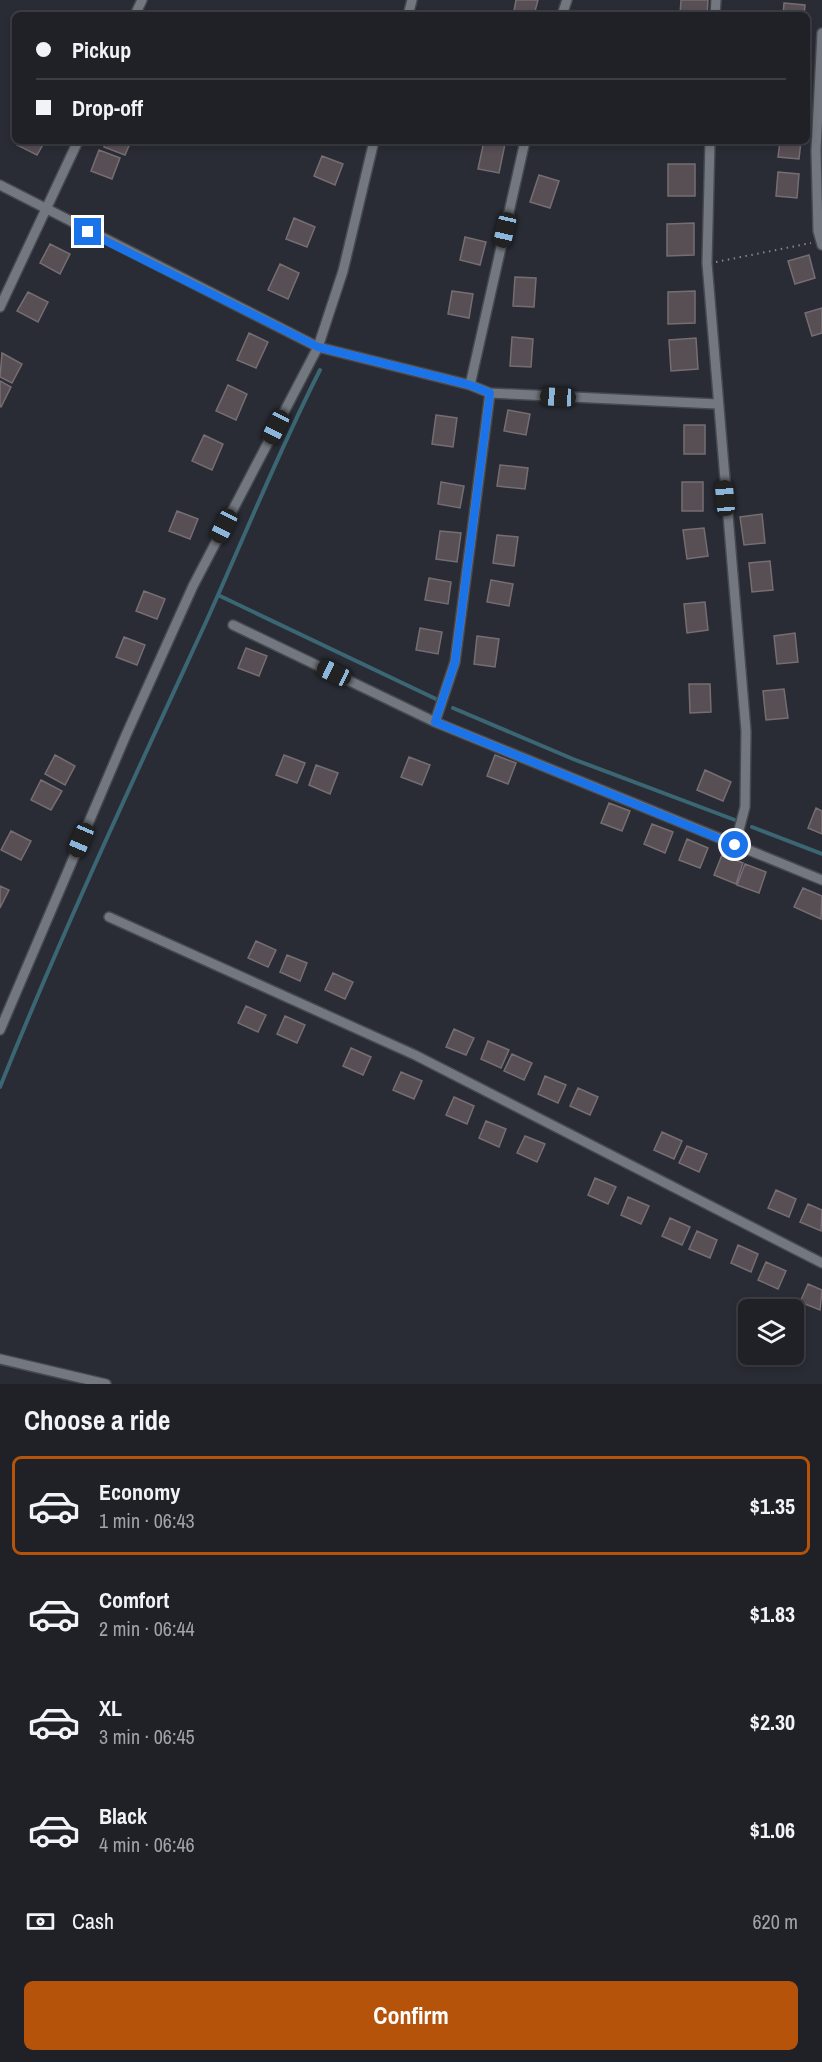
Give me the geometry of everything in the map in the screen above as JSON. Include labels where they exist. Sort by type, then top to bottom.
[{"type":"street","points":[[821,237],[816,150],[822,33]]},
{"type":"street","points":[[0,307],[77,144]]},
{"type":"street","points":[[0,1030],[121,746],[193,586],[318,347],[344,271],[373,144]]},
{"type":"street","points":[[470,385],[524,144]]},
{"type":"street","points":[[710,144],[707,263],[746,731],[745,807],[735,845]]},
{"type":"street","points":[[0,185],[46,211],[318,347],[470,385],[490,393],[717,404]]},
{"type":"street","points":[[435,722],[455,662],[490,393]]},
{"type":"street","points":[[233,625],[435,722],[822,880]]},
{"type":"street","points":[[109,917],[415,1055],[822,1263]]},
{"type":"street","points":[[0,1359],[106,1384]]},
{"type":"path","points":[[707,263],[821,237]]},
{"type":"building","points":[[516,0],[538,0],[535,12],[514,11]]},
{"type":"building","points":[[681,0],[708,0],[707,12],[680,12]]},
{"type":"building","points":[[784,3],[805,5],[804,12],[783,12]]},
{"type":"building","points":[[18,144],[43,144],[37,155]]},
{"type":"building","points":[[105,144],[130,144],[125,155],[104,147]]},
{"type":"building","points":[[483,144],[505,144],[499,173],[478,169]]},
{"type":"building","points":[[780,144],[801,144],[799,159],[778,157]]},
{"type":"building","points":[[99,150],[120,158],[112,179],[91,171]]},
{"type":"building","points":[[322,156],[343,164],[335,185],[314,176]]},
{"type":"building","points":[[668,164],[695,164],[695,196],[668,196]]},
{"type":"building","points":[[778,172],[799,174],[797,198],[776,196]]},
{"type":"building","points":[[539,175],[559,181],[550,208],[530,202]]},
{"type":"building","points":[[294,218],[315,227],[307,247],[286,239]]},
{"type":"building","points":[[694,223],[694,255],[667,256],[667,224]]},
{"type":"building","points":[[465,237],[486,242],[480,265],[460,260]]},
{"type":"building","points":[[50,244],[70,254],[60,274],[40,263]]},
{"type":"building","points":[[809,255],[815,278],[795,284],[788,261]]},
{"type":"building","points":[[280,264],[299,273],[288,299],[268,290]]},
{"type":"building","points":[[515,277],[536,278],[534,307],[513,306]]},
{"type":"building","points":[[452,291],[473,294],[469,318],[448,314]]},
{"type":"building","points":[[695,291],[695,323],[668,324],[668,292]]},
{"type":"building","points":[[28,292],[48,302],[38,322],[17,311]]},
{"type":"building","points":[[822,308],[822,333],[812,336],[805,313]]},
{"type":"building","points":[[249,333],[268,342],[256,368],[237,360]]},
{"type":"building","points":[[512,337],[533,339],[531,367],[510,366]]},
{"type":"building","points":[[696,338],[698,369],[671,371],[669,340]]},
{"type":"building","points":[[2,353],[22,364],[12,383],[0,377]]},
{"type":"building","points":[[0,381],[11,387],[1,407],[0,406]]},
{"type":"building","points":[[228,385],[247,394],[236,420],[216,411]]},
{"type":"building","points":[[508,410],[530,414],[526,435],[504,431]]},
{"type":"building","points":[[436,415],[457,418],[453,447],[432,444]]},
{"type":"building","points":[[684,425],[705,425],[705,454],[684,454]]},
{"type":"building","points":[[204,435],[223,444],[212,470],[192,461]]},
{"type":"building","points":[[500,465],[528,468],[525,489],[497,486]]},
{"type":"building","points":[[441,482],[464,486],[460,508],[438,504]]},
{"type":"building","points":[[682,482],[703,482],[703,511],[682,511]]},
{"type":"building","points":[[177,511],[198,519],[190,539],[169,531]]},
{"type":"building","points":[[762,514],[765,543],[744,545],[740,517]]},
{"type":"building","points":[[704,528],[708,556],[687,559],[683,530]]},
{"type":"building","points":[[440,531],[461,533],[457,562],[436,559]]},
{"type":"building","points":[[497,535],[518,537],[514,566],[493,563]]},
{"type":"building","points":[[770,561],[773,590],[752,592],[749,563]]},
{"type":"building","points":[[429,578],[451,582],[448,604],[425,600]]},
{"type":"building","points":[[491,580],[513,584],[509,606],[487,602]]},
{"type":"building","points":[[144,591],[165,599],[157,619],[136,611]]},
{"type":"building","points":[[705,602],[708,630],[687,633],[684,604]]},
{"type":"building","points":[[420,628],[442,632],[438,654],[416,650]]},
{"type":"building","points":[[795,633],[798,662],[777,664],[774,636]]},
{"type":"building","points":[[477,636],[499,639],[495,667],[474,664]]},
{"type":"building","points":[[124,637],[145,645],[137,665],[116,657]]},
{"type":"building","points":[[246,648],[267,656],[259,676],[238,668]]},
{"type":"building","points":[[689,684],[710,684],[711,712],[690,713]]},
{"type":"building","points":[[784,689],[788,718],[766,720],[763,691]]},
{"type":"building","points":[[55,755],[75,766],[65,785],[45,774]]},
{"type":"building","points":[[284,755],[305,763],[297,783],[276,775]]},
{"type":"building","points":[[495,755],[516,763],[508,784],[487,776]]},
{"type":"building","points":[[409,757],[430,765],[422,785],[401,777]]},
{"type":"building","points":[[316,765],[338,773],[330,794],[309,785]]},
{"type":"building","points":[[705,770],[731,782],[723,801],[697,790]]},
{"type":"building","points":[[41,780],[62,791],[51,810],[31,800]]},
{"type":"building","points":[[609,803],[630,811],[622,831],[601,823]]},
{"type":"building","points":[[816,808],[822,811],[822,834],[808,828]]},
{"type":"building","points":[[652,824],[673,832],[665,853],[644,844]]},
{"type":"building","points":[[11,831],[31,841],[21,860],[1,850]]},
{"type":"building","points":[[687,839],[708,848],[700,868],[679,860]]},
{"type":"building","points":[[722,855],[743,863],[736,884],[714,875]]},
{"type":"building","points":[[745,864],[766,872],[759,893],[737,885]]},
{"type":"building","points":[[0,886],[9,890],[0,908]]},
{"type":"building","points":[[803,888],[822,896],[821,919],[794,907]]},
{"type":"building","points":[[256,941],[276,950],[268,967],[248,958]]},
{"type":"building","points":[[287,955],[307,963],[300,981],[280,972]]},
{"type":"building","points":[[333,973],[353,982],[345,999],[325,990]]},
{"type":"building","points":[[246,1006],[266,1015],[258,1032],[238,1023]]},
{"type":"building","points":[[285,1016],[305,1025],[297,1043],[277,1034]]},
{"type":"building","points":[[454,1029],[474,1038],[466,1055],[446,1047]]},
{"type":"building","points":[[488,1041],[509,1050],[501,1068],[481,1059]]},
{"type":"building","points":[[351,1048],[371,1057],[363,1075],[343,1066]]},
{"type":"building","points":[[512,1054],[532,1063],[524,1080],[504,1071]]},
{"type":"building","points":[[401,1072],[422,1081],[414,1099],[393,1090]]},
{"type":"building","points":[[545,1076],[566,1085],[558,1103],[538,1094]]},
{"type":"building","points":[[578,1088],[598,1097],[590,1115],[570,1106]]},
{"type":"building","points":[[454,1097],[474,1106],[467,1124],[446,1115]]},
{"type":"building","points":[[486,1121],[506,1129],[499,1147],[479,1138]]},
{"type":"building","points":[[662,1132],[682,1141],[674,1159],[654,1150]]},
{"type":"building","points":[[525,1136],[545,1144],[537,1162],[517,1153]]},
{"type":"building","points":[[687,1146],[707,1154],[699,1172],[679,1163]]},
{"type":"building","points":[[595,1178],[616,1187],[608,1204],[588,1195]]},
{"type":"building","points":[[776,1190],[796,1199],[789,1217],[768,1208]]},
{"type":"building","points":[[628,1197],[649,1206],[641,1224],[621,1215]]},
{"type":"building","points":[[808,1204],[822,1210],[821,1231],[800,1222]]},
{"type":"building","points":[[670,1218],[690,1227],[682,1245],[662,1236]]},
{"type":"building","points":[[697,1231],[717,1240],[710,1258],[689,1249]]},
{"type":"building","points":[[738,1245],[758,1254],[751,1272],[731,1263]]},
{"type":"building","points":[[766,1262],[786,1271],[778,1289],[758,1280]]},
{"type":"building","points":[[808,1284],[822,1290],[820,1310],[804,1304],[804,1299],[801,1299]]},
{"type":"waterway","points":[[0,1087],[100,853],[320,370]]},
{"type":"waterway","points":[[218,595],[436,699]]},
{"type":"waterway","points":[[453,708],[573,759],[735,820]]},
{"type":"waterway","points":[[752,827],[822,854]]},
{"type":"route","points":[[88,232],[318,347],[470,385],[490,393],[455,662],[435,722],[735,845]]}]
